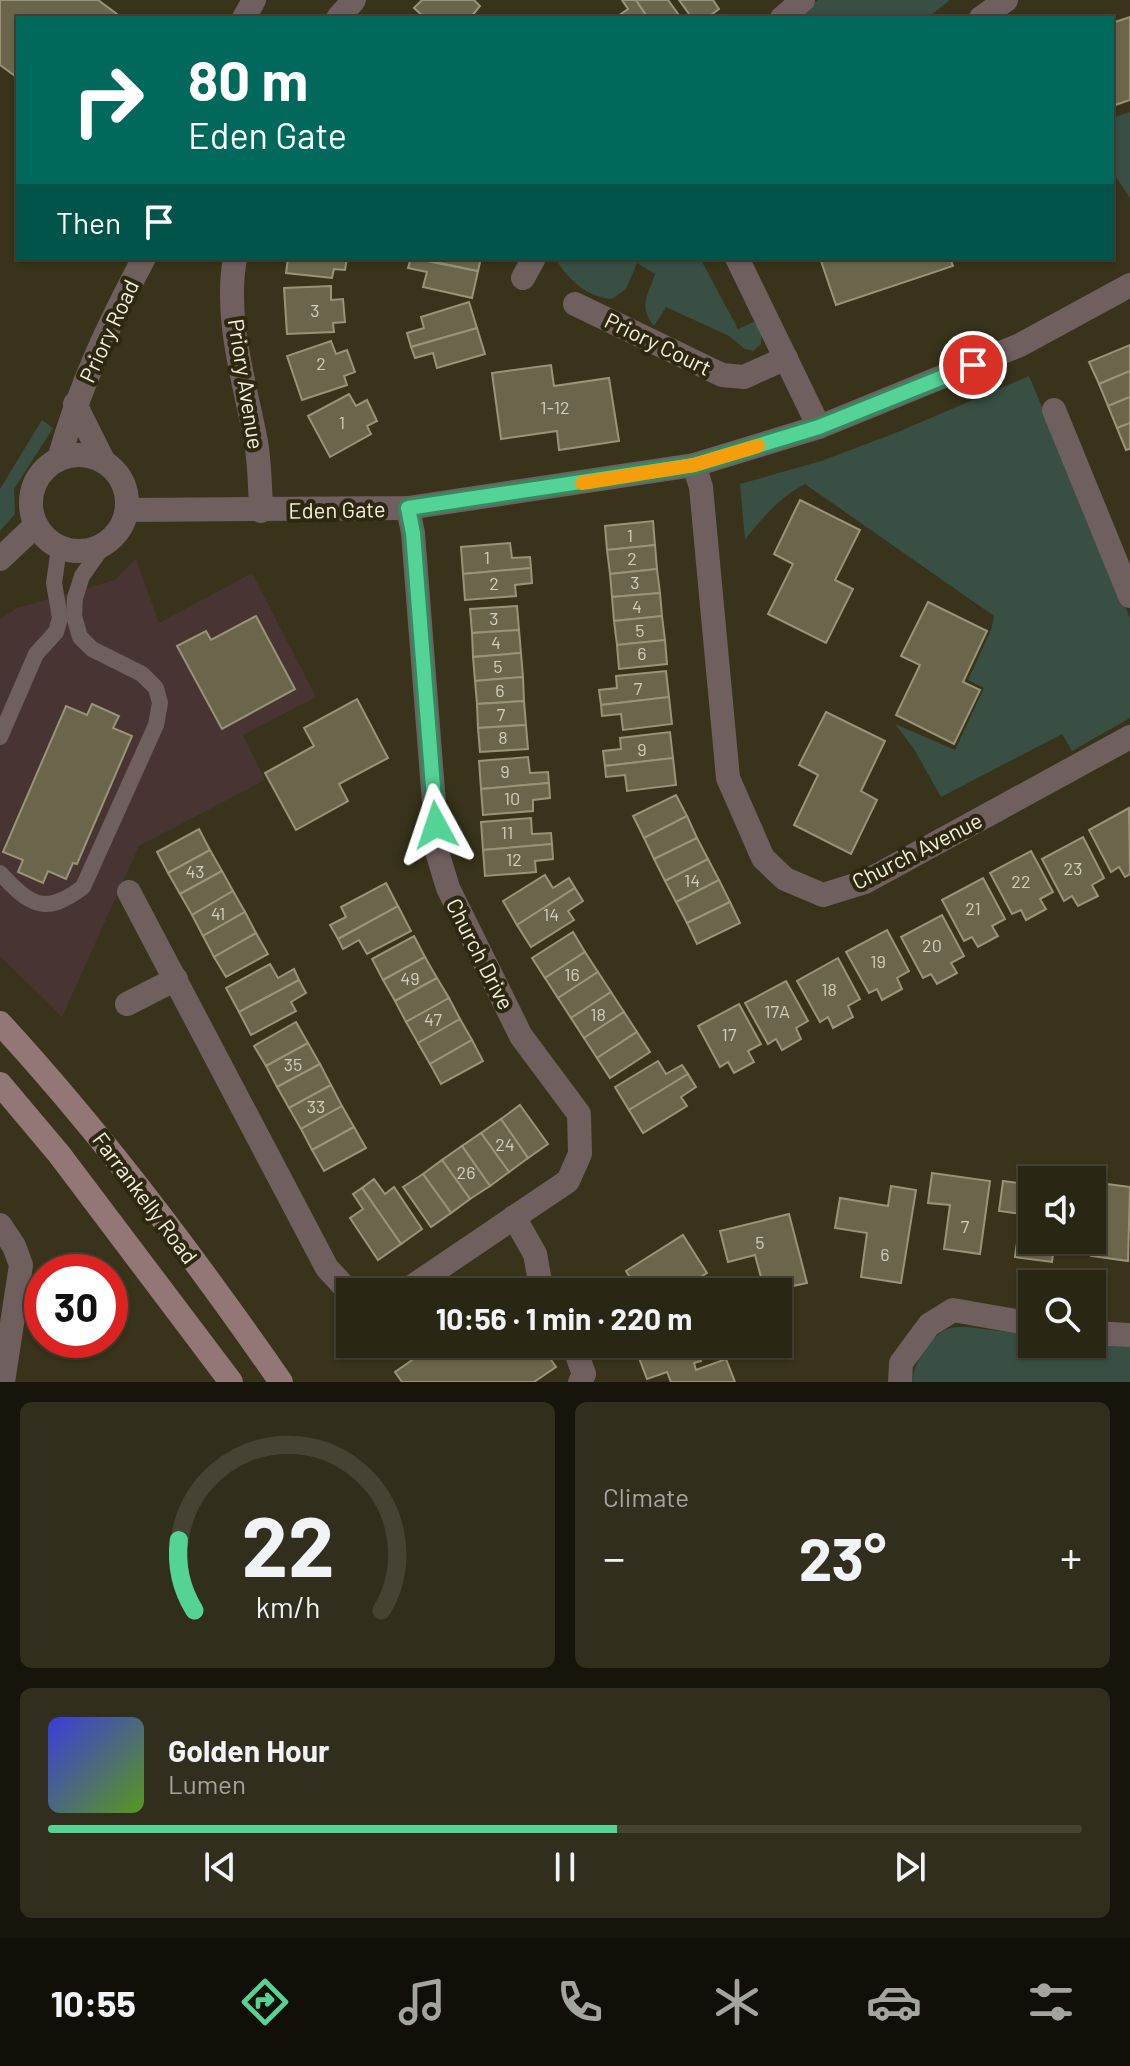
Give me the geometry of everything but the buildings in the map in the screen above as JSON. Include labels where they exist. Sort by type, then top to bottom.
[{"type":"main road","name":"Farrankelly Road","points":[[0,1023],[64,1093],[138,1187],[281,1382]]},
{"type":"main road","name":"Farrankelly Road","points":[[0,1084],[59,1154],[231,1382]]},
{"type":"street","points":[[340,16],[354,0]]},
{"type":"street","points":[[784,16],[803,0]]},
{"type":"street","points":[[984,16],[1006,0]]},
{"type":"street","name":"Priory Road","points":[[59,459],[75,404],[105,331],[143,260]]},
{"type":"street","name":"Priory Avenue","points":[[235,260],[231,277],[236,347],[257,447],[261,511]]},
{"type":"street","points":[[738,260],[819,427]]},
{"type":"street","name":"Eden Gate","points":[[127,510],[408,508],[694,465],[819,427],[1020,345],[1130,285]]},
{"type":"street","name":"Priory Court","points":[[575,304],[722,375],[744,377],[786,358]]},
{"type":"street","name":"Priory Road","points":[[75,404],[104,462]]},
{"type":"street","points":[[1054,410],[1130,596]]},
{"type":"street","points":[[74,455],[89,456],[104,462],[122,482],[127,510],[123,523],[104,545],[75,552],[59,548],[45,539],[36,525],[31,510],[31,495],[46,468],[59,459],[74,455]]},
{"type":"street","name":"Church Avenue","points":[[694,465],[701,487],[728,778],[763,858],[785,879],[823,895],[865,882],[1130,737]]},
{"type":"street","name":"Church Drive","points":[[408,508],[413,533],[438,855],[448,888],[521,1036],[579,1114],[580,1154],[568,1181],[425,1278]]},
{"type":"street","points":[[0,559],[36,525]]},
{"type":"street","points":[[129,892],[327,1268],[336,1278]]},
{"type":"street","points":[[127,1004],[176,979]]},
{"type":"street","points":[[514,1217],[535,1254],[539,1278]]},
{"type":"street","points":[[0,1225],[14,1246],[21,1265],[3,1382]]},
{"type":"street","points":[[900,1382],[901,1363],[929,1325],[953,1310],[1018,1322]]},
{"type":"street","points":[[1106,1334],[1130,1335]]},
{"type":"street","points":[[578,1358],[584,1374],[580,1382]]},
{"type":"lane","points":[[0,873],[26,900],[47,903],[65,901],[83,887],[156,725],[160,703],[156,688],[142,674],[92,649],[80,637],[74,616],[75,598],[82,576],[104,545]]},
{"type":"lane","points":[[0,737],[36,654],[56,632],[60,618],[54,583],[59,548]]},
{"type":"shaded area","points":[[136,559],[159,623],[252,573],[316,697],[243,735],[265,780],[139,846],[62,1017],[0,956],[0,619],[17,608],[115,580]]},
{"type":"green space","points":[[818,0],[950,0],[930,16],[797,16]]},
{"type":"green space","points":[[1130,112],[1130,198],[1114,174],[1114,117]]},
{"type":"green space","points":[[556,260],[701,260],[738,329],[756,321],[762,331],[761,344],[753,351],[745,349],[729,336],[666,307],[654,326],[645,307],[655,274],[637,263],[626,289],[612,299],[594,295],[566,273]]},
{"type":"green space","points":[[1029,376],[1130,618],[1130,718],[1072,751],[1062,734],[941,797],[914,749],[895,724],[955,750],[984,688],[968,680],[991,630],[994,616],[805,484],[772,509],[745,540],[740,484],[821,461]]},
{"type":"green space","points":[[42,420],[53,428],[14,489],[15,514],[0,531],[0,489]]},
{"type":"green space","points":[[954,1327],[1018,1333],[1018,1358],[1106,1358],[1106,1345],[1130,1345],[1130,1382],[912,1382],[919,1359],[929,1344],[940,1333]]},
{"type":"slow traffic","points":[[582,483],[694,465],[758,446]]},
{"type":"route","points":[[436,825],[413,533],[408,508],[694,465],[819,427],[973,365]]}]
